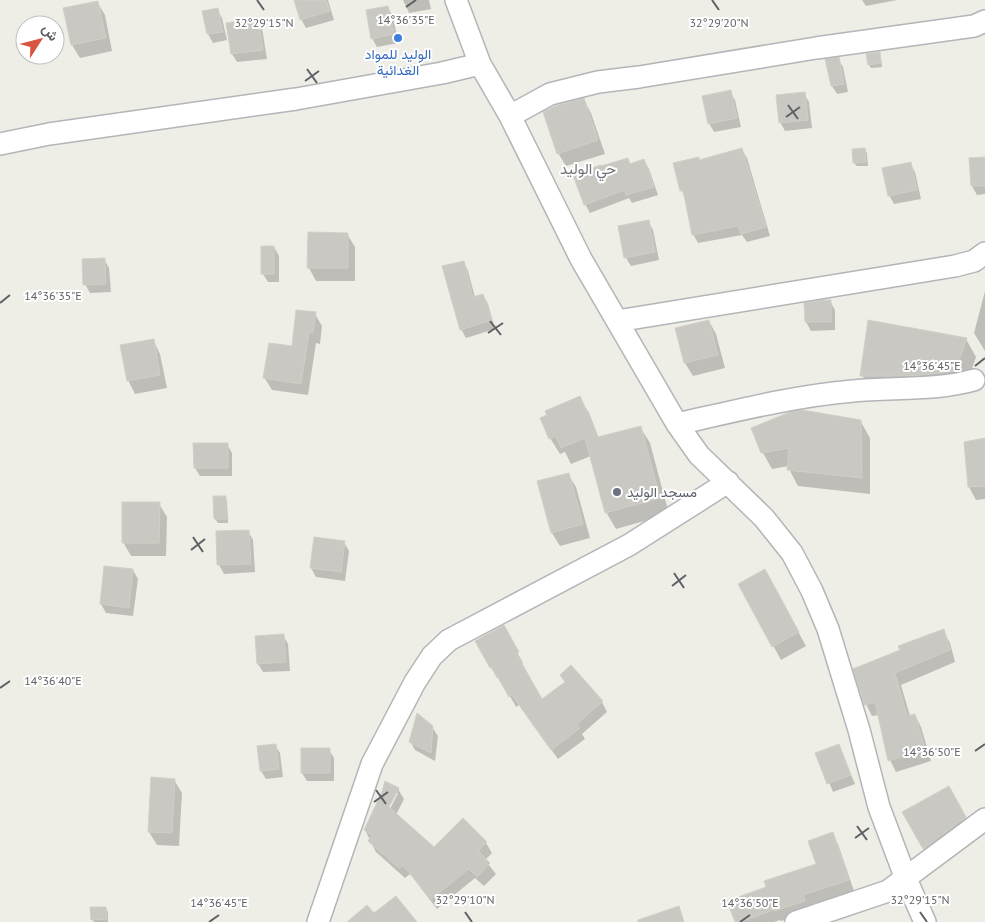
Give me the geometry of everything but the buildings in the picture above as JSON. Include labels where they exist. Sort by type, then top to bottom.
[{"type":"street","points":[[456,0],[480,64],[510,116],[581,259],[677,424],[699,455],[764,518],[792,553],[812,591],[828,629],[880,807],[906,879],[925,922]]},
{"type":"street","points":[[510,116],[550,94],[598,82],[816,48],[974,26],[985,21]]},
{"type":"street","points":[[0,144],[49,134],[296,99],[442,73],[480,64]]},
{"type":"street","points":[[618,322],[955,266],[974,261],[985,253]]},
{"type":"street","points":[[677,424],[811,396],[853,391],[935,388],[974,380]]},
{"type":"street","points":[[318,922],[372,764],[432,656],[449,640],[629,545],[728,482]]},
{"type":"street","points":[[796,922],[888,891],[985,819]]},
{"type":"place","name":"الوليد للمواد الغدائية","points":[[398,38]]},
{"type":"place","name":"مسجد الوليد","points":[[617,492]]},
{"type":"district","name":"حي الوليد","points":[[588,168]]}]
